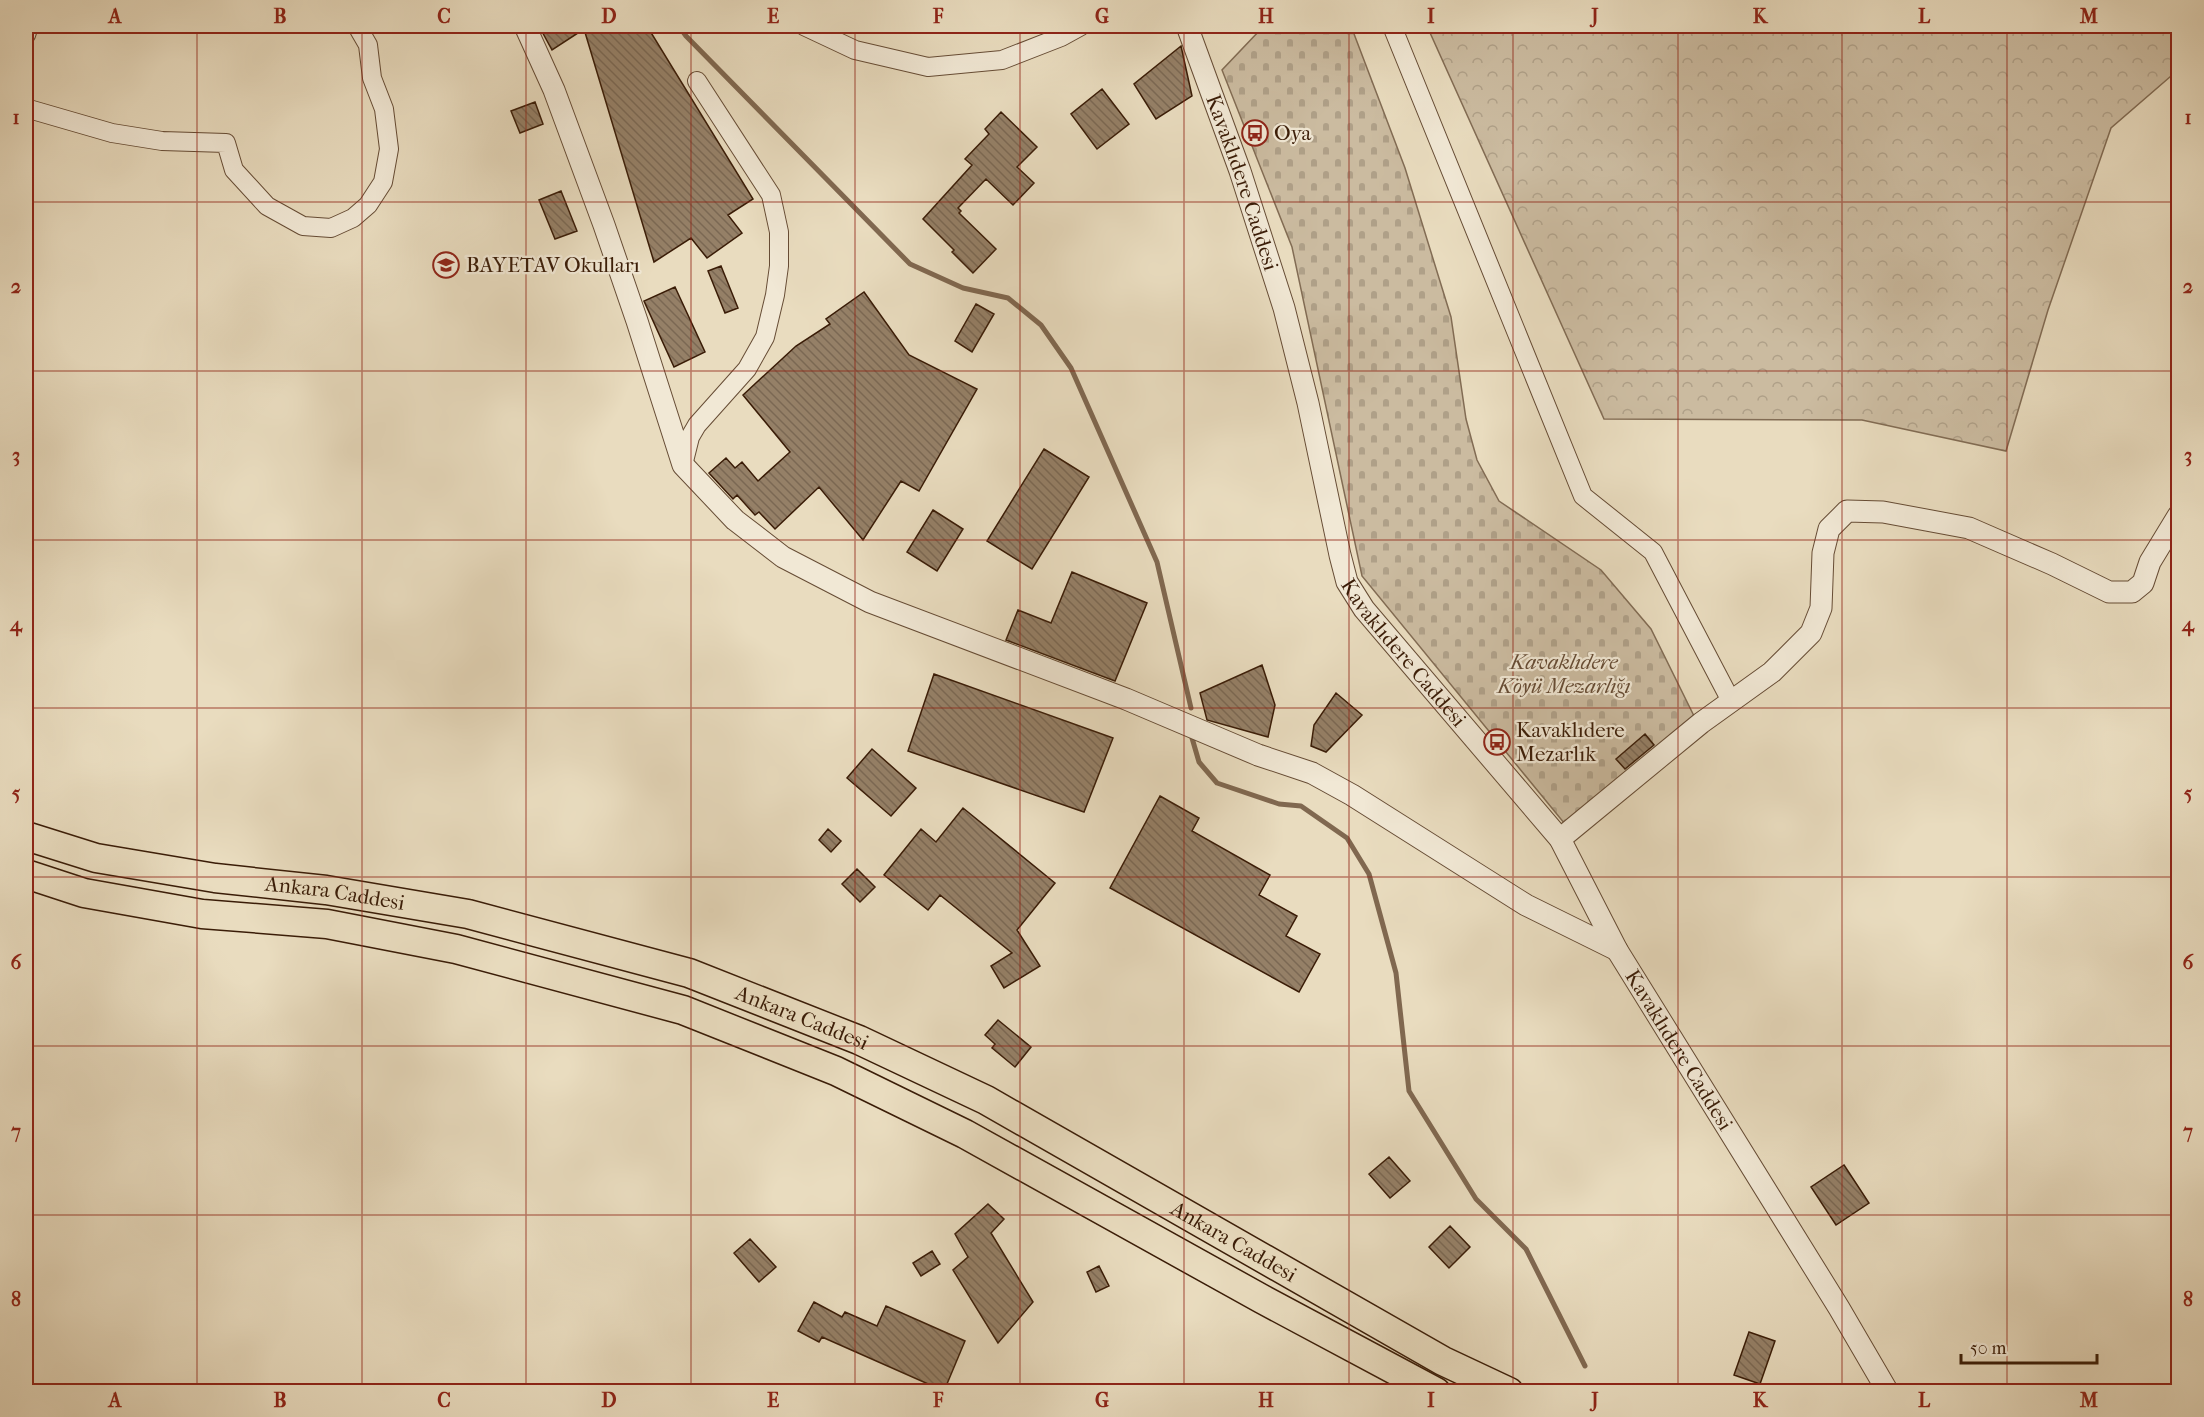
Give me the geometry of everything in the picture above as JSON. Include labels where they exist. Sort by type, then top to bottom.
[{"type":"highway","name":"Ankara Caddesi","points":[[26,836],[96,858],[214,878],[326,890],[468,914],[689,972],[859,1040],[986,1100],[1443,1360],[1509,1392]]},
{"type":"highway","name":"Ankara Caddesi","points":[[26,874],[84,893],[202,914],[327,924],[456,949],[683,1010],[836,1071],[965,1134],[1262,1299],[1436,1392]]},
{"type":"highway","points":[[1443,1360],[1531,1392]]},
{"type":"street","points":[[26,35],[29,26]]},
{"type":"street","points":[[26,111],[122,135],[162,141],[226,143],[234,170],[267,206],[303,226],[332,228],[353,218],[368,205],[383,182],[389,149],[384,109],[372,78],[368,45],[357,26]]},
{"type":"street","points":[[525,26],[554,90],[604,225],[683,465],[735,520],[783,557],[870,602],[1126,699],[1258,755],[1312,772],[1526,905],[1617,950]]},
{"type":"street","points":[[804,26],[855,50],[928,67],[1002,60],[1060,37],[1081,26]]},
{"type":"street","name":"Kavaklıdere Caddesi","points":[[1187,26],[1240,171],[1284,308],[1308,403],[1347,582],[1364,609],[1560,839],[1617,950],[1839,1308],[1888,1392]]},
{"type":"street","points":[[1392,26],[1583,496],[1653,552],[1731,701]]},
{"type":"street","points":[[683,465],[690,438],[697,424],[747,369],[765,337],[779,266],[779,232],[771,195],[697,81]]},
{"type":"street","points":[[1560,839],[1701,723],[1772,672],[1811,633],[1821,608],[1822,553],[1829,529],[1847,511],[1883,512],[1970,528],[2109,592],[2132,592],[2143,583],[2150,562],[2178,516]]},
{"type":"green space","name":"Kavaklıdere Köyü Mezarlığı","points":[[1285,26],[1351,26],[1405,168],[1451,317],[1466,419],[1477,460],[1499,501],[1601,570],[1651,629],[1695,718],[1569,829],[1362,576],[1292,247],[1222,70],[1261,29]]},
{"type":"green space","points":[[1427,26],[2178,26],[2178,70],[2111,128],[2048,310],[2006,451],[1862,420],[1604,419]]},
{"type":"building","points":[[539,26],[647,26],[753,199],[728,215],[742,233],[707,258],[691,238],[654,262],[584,29],[552,50]]},
{"type":"building","points":[[1181,46],[1192,96],[1156,119],[1134,84]]},
{"type":"building","points":[[1102,89],[1129,124],[1097,149],[1071,114]]},
{"type":"building","points":[[535,102],[543,124],[520,133],[511,111]]},
{"type":"building","points":[[1001,112],[1037,147],[1017,167],[1034,183],[1013,205],[986,179],[958,208],[961,211],[959,213],[996,249],[973,273],[923,219],[972,165],[965,159],[989,134],[985,129]]},
{"type":"building","points":[[561,191],[577,231],[555,239],[539,200]]},
{"type":"building","points":[[721,266],[738,308],[725,313],[708,271]]},
{"type":"building","points":[[675,287],[705,352],[674,367],[644,301]]},
{"type":"building","points":[[864,292],[909,355],[977,389],[919,491],[901,481],[863,540],[819,487],[775,529],[759,512],[755,515],[737,495],[733,499],[709,473],[726,458],[735,468],[742,462],[758,481],[790,452],[743,395],[796,346],[830,324],[826,319]]},
{"type":"building","points":[[976,304],[994,314],[972,352],[955,341]]},
{"type":"building","points":[[1044,449],[1089,477],[1032,569],[987,541]]},
{"type":"building","points":[[933,510],[963,529],[937,571],[907,552]]},
{"type":"building","points":[[1072,572],[1147,603],[1115,681],[1006,640],[1018,610],[1051,623]]},
{"type":"building","points":[[1262,665],[1275,705],[1268,737],[1207,720],[1200,693]]},
{"type":"building","points":[[934,674],[1113,738],[1084,812],[908,751]]},
{"type":"building","points":[[1336,693],[1362,715],[1326,752],[1311,746],[1314,725]]},
{"type":"building","points":[[1645,734],[1654,745],[1625,769],[1616,759]]},
{"type":"building","points":[[872,749],[916,788],[891,816],[847,778]]},
{"type":"building","points":[[1160,796],[1199,818],[1192,831],[1270,875],[1259,895],[1297,916],[1286,936],[1320,954],[1299,992],[1110,888]]},
{"type":"building","points":[[963,808],[1055,883],[1017,930],[1040,966],[1004,988],[991,966],[1012,953],[940,895],[928,910],[884,875],[921,829],[936,842]]},
{"type":"building","points":[[828,829],[841,841],[831,852],[819,840]]},
{"type":"building","points":[[857,869],[875,887],[860,902],[842,884]]},
{"type":"building","points":[[998,1020],[1031,1047],[1015,1067],[992,1048],[995,1044],[985,1035]]},
{"type":"building","points":[[1389,1157],[1410,1181],[1390,1198],[1369,1174]]},
{"type":"building","points":[[1844,1165],[1869,1203],[1836,1225],[1811,1187]]},
{"type":"building","points":[[988,1204],[1004,1219],[991,1233],[1033,1302],[998,1343],[953,1270],[968,1257],[955,1234]]},
{"type":"building","points":[[1450,1226],[1470,1247],[1449,1268],[1429,1247]]},
{"type":"building","points":[[750,1239],[776,1267],[759,1282],[734,1253]]},
{"type":"building","points":[[932,1251],[940,1264],[921,1276],[913,1263]]},
{"type":"building","points":[[1099,1266],[1109,1286],[1096,1292],[1087,1272]]},
{"type":"building","points":[[814,1302],[842,1317],[845,1312],[877,1326],[886,1306],[965,1341],[944,1391],[822,1337],[819,1342],[798,1331]]},
{"type":"building","points":[[1749,1332],[1775,1341],[1760,1384],[1734,1375]]},
{"type":"waterway","points":[[679,26],[686,36],[910,264],[963,288],[1008,298],[1041,325],[1071,368],[1157,562],[1191,708]]},
{"type":"waterway","points":[[1192,738],[1199,762],[1217,783],[1279,804],[1301,806],[1347,838],[1369,874],[1396,973],[1409,1091],[1476,1199],[1526,1249],[1585,1366]]},
{"type":"place","name":"Oya","points":[[1255,133]]},
{"type":"place","name":"BAYETAV Okulları","points":[[446,265]]},
{"type":"place","name":"Kavaklıdere Mezarlık","points":[[1497,742]]}]
